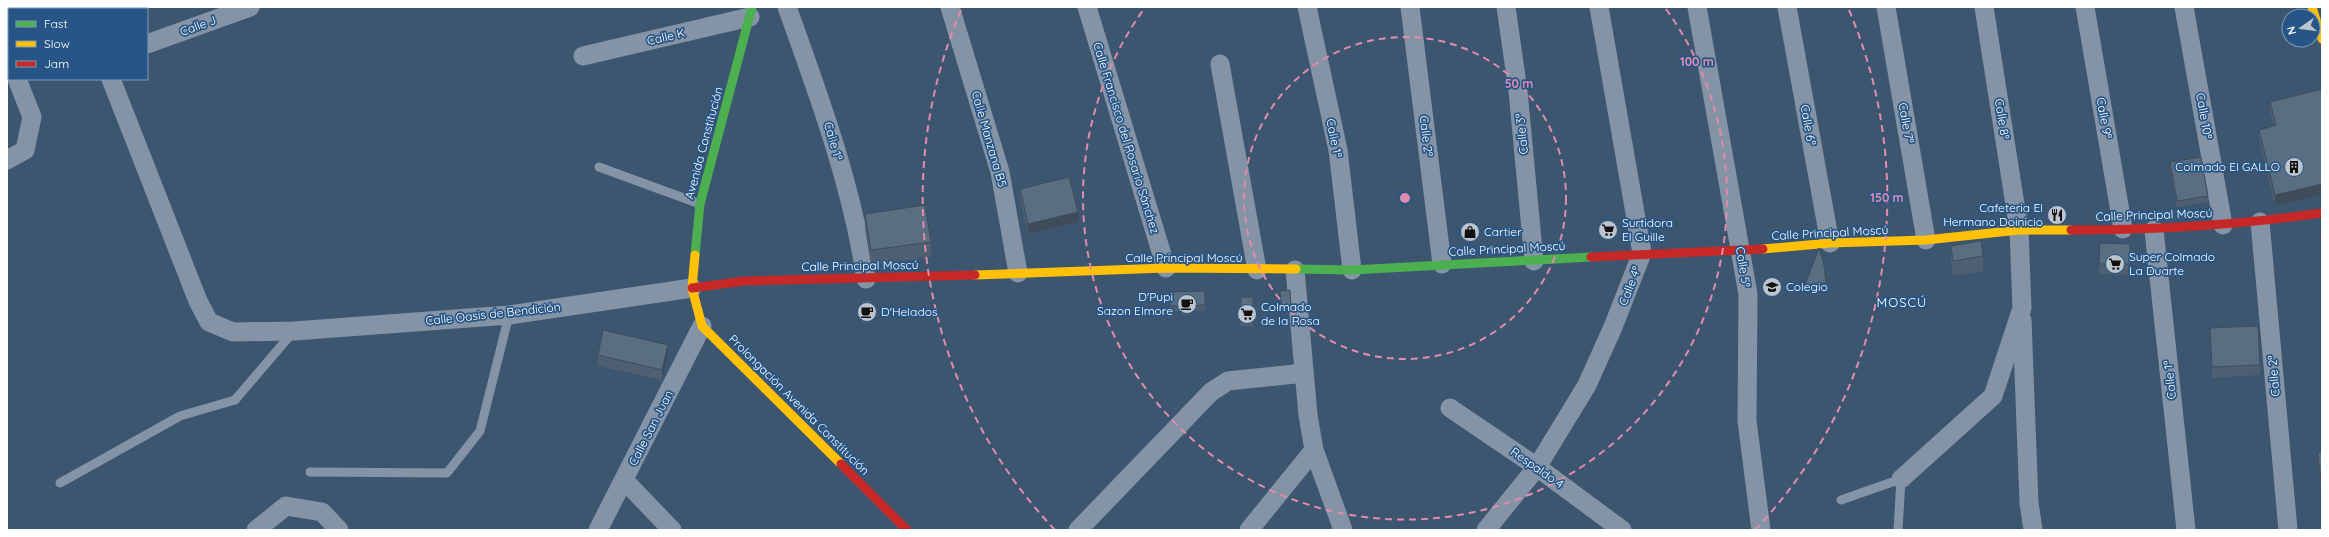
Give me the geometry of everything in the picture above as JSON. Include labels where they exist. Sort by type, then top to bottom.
[{"type":"street","name":"Calle J","points":[[148,44],[250,7]]},
{"type":"street","name":"Calle 1ª","points":[[787,7],[834,140],[866,279]]},
{"type":"street","name":"Calle Manzana B5","points":[[950,7],[1000,172],[1018,273]]},
{"type":"street","name":"Calle Francisco del Rosario Sánchez","points":[[1087,7],[1166,268]]},
{"type":"street","name":"Calle 1ª","points":[[1307,7],[1338,150],[1352,270]]},
{"type":"street","name":"Calle 2ª","points":[[1410,7],[1442,264]]},
{"type":"street","name":"Calle 3ª","points":[[1506,7],[1518,91],[1534,261]]},
{"type":"street","name":"Calle 4ª","points":[[1486,530],[1537,467],[1587,385],[1613,327],[1642,253],[1599,7]]},
{"type":"street","name":"Calle 5ª","points":[[1697,7],[1748,294],[1747,421],[1761,530]]},
{"type":"street","name":"Calle 6ª","points":[[1787,7],[1830,243]]},
{"type":"street","name":"Calle 7ª","points":[[1886,7],[1926,240]]},
{"type":"street","name":"Calle 8ª","points":[[1984,7],[2019,230],[2029,503],[2033,530]]},
{"type":"street","name":"Calle 9ª","points":[[2085,7],[2123,229]]},
{"type":"street","name":"Calle 10ª","points":[[2184,7],[2223,225]]},
{"type":"street","points":[[2312,7],[2322,39]]},
{"type":"street","name":"Calle K","points":[[583,56],[751,12]]},
{"type":"street","name":"Avenida Constitución","points":[[692,288],[700,204],[751,12]]},
{"type":"street","points":[[1220,64],[1256,270]]},
{"type":"street","points":[[7,160],[25,150],[32,117],[17,80]]},
{"type":"street","name":"Calle Oasis de Bendición","points":[[111,80],[195,294],[208,322],[233,332],[294,331],[509,315],[692,288]]},
{"type":"street","name":"Calle Principal Moscú","points":[[692,288],[744,281],[866,279],[1166,268],[1352,270],[1442,264],[1534,261],[1642,253],[1741,251],[1830,243],[1926,240],[2019,230],[2154,230],[2260,222],[2322,213]]},
{"type":"street","name":"Calle 2ª","points":[[2260,222],[2288,530]]},
{"type":"street","name":"Calle 1ª","points":[[2154,230],[2186,530]]},
{"type":"street","points":[[1295,270],[1304,373],[1314,450],[1343,530]]},
{"type":"street","points":[[692,288],[702,326]]},
{"type":"street","points":[[1901,479],[1993,396],[2022,308]]},
{"type":"street","name":"Calle San Juan","points":[[598,530],[702,326]]},
{"type":"street","name":"Prolongación Avenida Constitución","points":[[702,326],[907,530]]},
{"type":"street","points":[[1078,530],[1211,392],[1228,381],[1304,373]]},
{"type":"street","name":"Respaldo 4","points":[[1450,408],[1537,467],[1622,530]]},
{"type":"street","points":[[1249,530],[1314,450]]},
{"type":"street","points":[[624,480],[672,530]]},
{"type":"street","points":[[256,530],[286,506],[322,512],[339,530]]},
{"type":"lane","points":[[599,167],[700,204]]},
{"type":"lane","points":[[310,472],[447,473],[480,432],[509,315]]},
{"type":"lane","points":[[60,483],[180,416],[235,400],[294,331]]},
{"type":"lane","points":[[1841,500],[1901,479],[1898,530]]},
{"type":"building","name":"Colmado El GALLO","points":[[2322,89],[2322,184],[2275,195],[2259,130],[2276,125],[2270,102]]},
{"type":"building","points":[[2201,157],[2208,196],[2177,201],[2170,162]]},
{"type":"building","points":[[1069,177],[1078,212],[1028,224],[1020,189]]},
{"type":"building","points":[[925,205],[931,242],[871,250],[865,214]]},
{"type":"building","points":[[2320,231],[2322,231],[2322,243]]},
{"type":"building","points":[[1981,241],[1983,256],[1953,261],[1951,246]]},
{"type":"building","points":[[2100,243],[2130,244],[2130,264],[2099,264]]},
{"type":"building","points":[[1819,248],[1824,265],[1826,283],[1805,285]]},
{"type":"building","points":[[1290,290],[1291,306],[1281,306],[1280,291]]},
{"type":"building","name":"D'Pupi Sazon Elmore","points":[[1205,291],[1205,305],[1170,306],[1169,292]]},
{"type":"building","name":"Colmado de la Rosa","points":[[1241,297],[1253,297],[1253,321],[1240,321]]},
{"type":"building","points":[[871,300],[872,312],[862,313],[862,301]]},
{"type":"building","points":[[2258,326],[2260,365],[2212,367],[2210,328]]},
{"type":"building","points":[[603,330],[668,345],[662,370],[598,355]]},
{"type":"building","points":[[2322,452],[2322,490],[2318,453]]},
{"type":"traffic: fast","points":[[695,255],[700,204],[752,7]]},
{"type":"traffic: fast","points":[[1296,269],[1352,270],[1591,257]]},
{"type":"traffic: slow","points":[[2312,7],[2322,39]]},
{"type":"traffic: slow","points":[[1763,249],[1830,243],[1926,240],[2019,230],[2071,230]]},
{"type":"traffic: slow","points":[[695,255],[692,288],[702,326],[841,464]]},
{"type":"traffic: slow","points":[[975,275],[1166,268],[1296,269]]},
{"type":"traffic: jam","points":[[2071,230],[2197,226],[2259,221],[2322,213]]},
{"type":"traffic: jam","points":[[1591,257],[1763,249]]},
{"type":"traffic: jam","points":[[692,288],[744,281],[975,275]]},
{"type":"traffic: jam","points":[[841,464],[907,530]]},
{"type":"place","name":"Colmado El GALLO","points":[[2294,167]]},
{"type":"place","name":"Cafeteria El Hermano Doinicio","points":[[2057,215]]},
{"type":"place","name":"Surtidora El Guille","points":[[1608,230]]},
{"type":"place","name":"Cartier","points":[[1470,232]]},
{"type":"place","name":"Super Colmado La Duarte","points":[[2115,264]]},
{"type":"place","name":"Colegio","points":[[1772,287]]},
{"type":"place","name":"D'Pupi Sazon Elmore","points":[[1187,304]]},
{"type":"place","name":"D'Helados","points":[[867,312]]},
{"type":"place","name":"Colmado de la Rosa","points":[[1247,314]]},
{"type":"district","name":"MOSCÚ","points":[[1902,302]]}]
